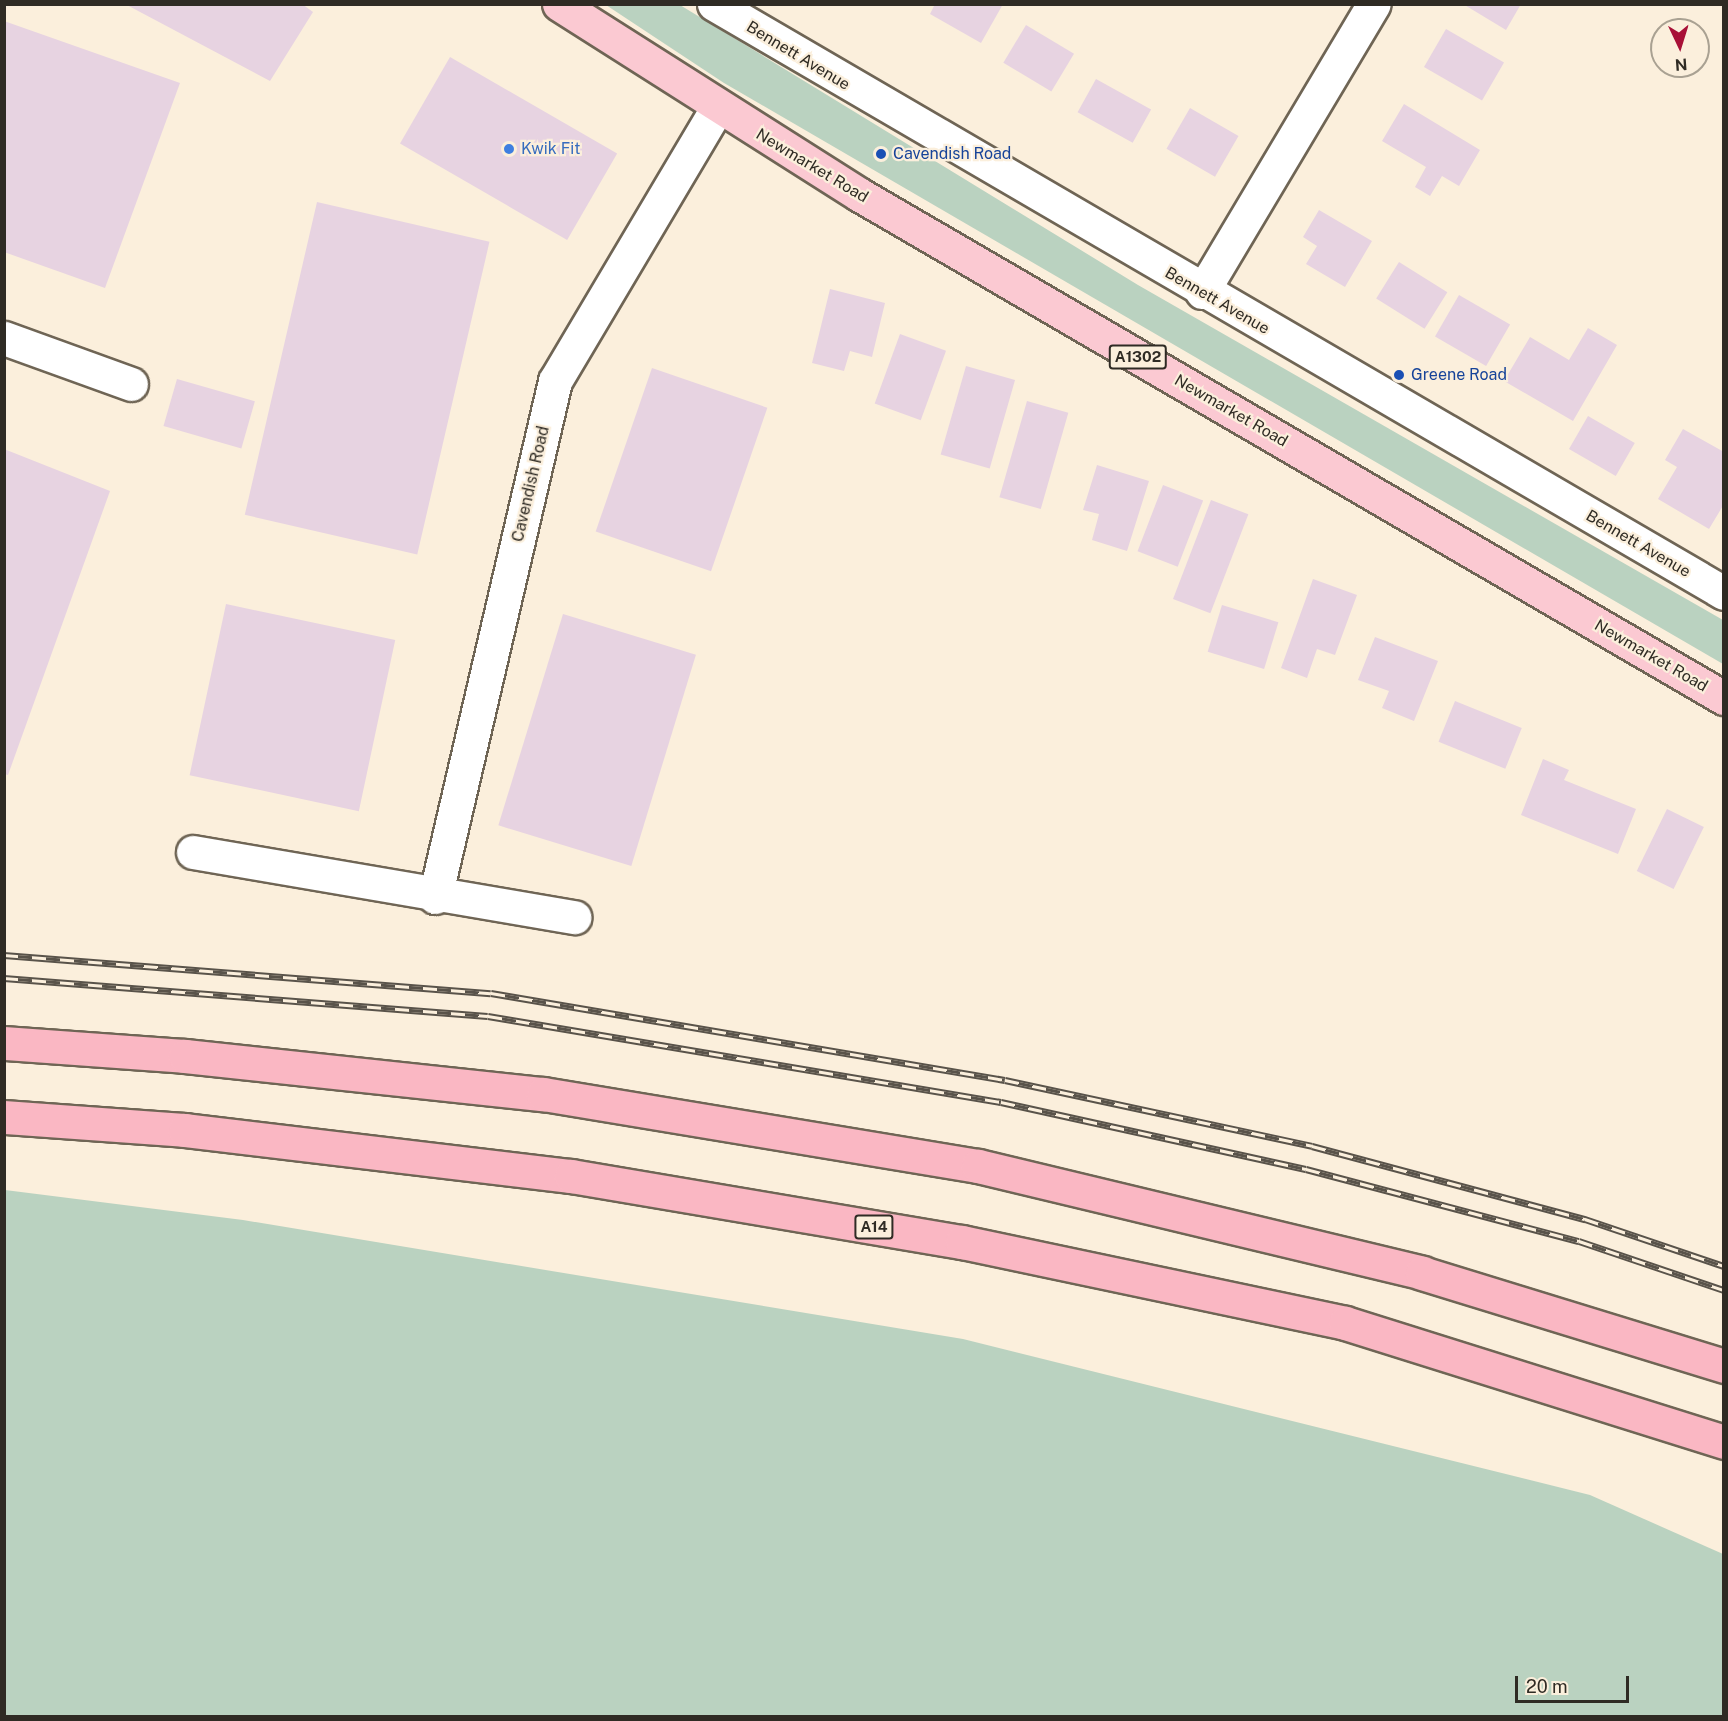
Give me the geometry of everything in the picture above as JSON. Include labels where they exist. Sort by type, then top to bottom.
[{"type":"highway","points":[[4,1043],[185,1056],[543,1094],[978,1166],[1422,1273],[1724,1366]]},
{"type":"highway","name":"A14","points":[[4,1117],[185,1130],[571,1176],[962,1242],[1345,1323],[1724,1442]]},
{"type":"main road","name":"Newmarket Road","points":[[559,4],[717,108],[1724,698]]},
{"type":"street","name":"Bennett Avenue","points":[[714,4],[1202,292],[1724,593]]},
{"type":"street","points":[[1202,292],[1374,4]]},
{"type":"street","name":"Cavendish Road","points":[[435,897],[555,381],[717,108]]},
{"type":"street","points":[[4,338],[131,384]]},
{"type":"street","points":[[193,852],[435,897],[574,917]]},
{"type":"green space","points":[[606,5],[680,5],[1138,285],[1723,620],[1723,664],[724,83]]},
{"type":"green space","points":[[5,1190],[243,1220],[963,1339],[1590,1495],[1723,1554],[1723,1716],[5,1716]]},
{"type":"building","points":[[125,4],[302,4],[313,12],[270,81]]},
{"type":"building","points":[[935,4],[1003,4],[981,43],[930,14]]},
{"type":"building","points":[[1463,4],[1521,4],[1506,30]]},
{"type":"building","points":[[4,21],[180,83],[105,288],[4,252]]},
{"type":"building","points":[[1026,25],[1074,54],[1051,92],[1003,63]]},
{"type":"building","points":[[1446,29],[1504,62],[1482,101],[1424,67]]},
{"type":"building","name":"Kwik Fit","points":[[450,57],[617,153],[567,240],[400,144]]},
{"type":"building","points":[[1096,79],[1151,110],[1133,143],[1078,112]]},
{"type":"building","points":[[1404,104],[1480,150],[1459,186],[1442,176],[1430,196],[1415,187],[1426,167],[1382,141]]},
{"type":"building","points":[[1190,108],[1238,136],[1215,177],[1166,149]]},
{"type":"building","points":[[317,202],[489,242],[417,555],[245,515]]},
{"type":"building","points":[[1319,210],[1372,241],[1345,287],[1306,264],[1317,246],[1303,237]]},
{"type":"building","points":[[1399,262],[1447,292],[1425,329],[1376,298]]},
{"type":"building","points":[[830,289],[885,303],[872,357],[850,351],[844,371],[812,363]]},
{"type":"building","points":[[1459,295],[1510,324],[1486,366],[1435,337]]},
{"type":"building","points":[[1588,328],[1617,345],[1573,421],[1504,381],[1530,337],[1569,360]]},
{"type":"building","points":[[900,334],[946,351],[921,420],[875,404]]},
{"type":"building","points":[[966,366],[1015,380],[990,468],[941,454]]},
{"type":"building","points":[[652,368],[767,408],[711,571],[596,532]]},
{"type":"building","points":[[177,379],[255,401],[241,448],[163,426]]},
{"type":"building","points":[[1027,401],[1068,413],[1041,509],[999,497]]},
{"type":"building","points":[[1588,416],[1635,443],[1616,476],[1569,449]]},
{"type":"building","points":[[1683,429],[1724,452],[1724,504],[1709,529],[1658,499],[1677,467],[1665,460]]},
{"type":"building","points":[[4,449],[110,491],[8,775],[4,774]]},
{"type":"building","points":[[1097,465],[1149,481],[1127,551],[1092,540],[1099,514],[1083,510]]},
{"type":"building","points":[[1163,485],[1203,500],[1178,567],[1138,551]]},
{"type":"building","points":[[1211,500],[1248,514],[1210,613],[1173,599]]},
{"type":"building","points":[[1313,579],[1357,595],[1335,655],[1317,649],[1307,678],[1281,668]]},
{"type":"building","points":[[226,604],[395,640],[359,811],[190,775]]},
{"type":"building","points":[[1222,605],[1278,622],[1264,669],[1208,652]]},
{"type":"building","points":[[563,614],[696,655],[631,866],[498,825]]},
{"type":"building","points":[[1375,637],[1438,661],[1414,721],[1382,708],[1389,691],[1358,680]]},
{"type":"building","points":[[1455,701],[1522,728],[1505,769],[1439,742]]},
{"type":"building","points":[[1543,759],[1569,770],[1564,780],[1636,809],[1618,854],[1521,815]]},
{"type":"building","points":[[1667,809],[1704,827],[1674,889],[1637,871]]},
{"type":"railway","points":[[4,955],[491,993],[1005,1080],[1312,1146],[1585,1219],[1724,1266]]},
{"type":"railway","points":[[4,978],[488,1016],[1001,1102],[1306,1169],[1579,1241],[1724,1290]]},
{"type":"place","name":"Kwik Fit","points":[[509,149]]},
{"type":"place","name":"Cavendish Road","points":[[881,154]]},
{"type":"place","name":"Greene Road","points":[[1399,375]]}]
